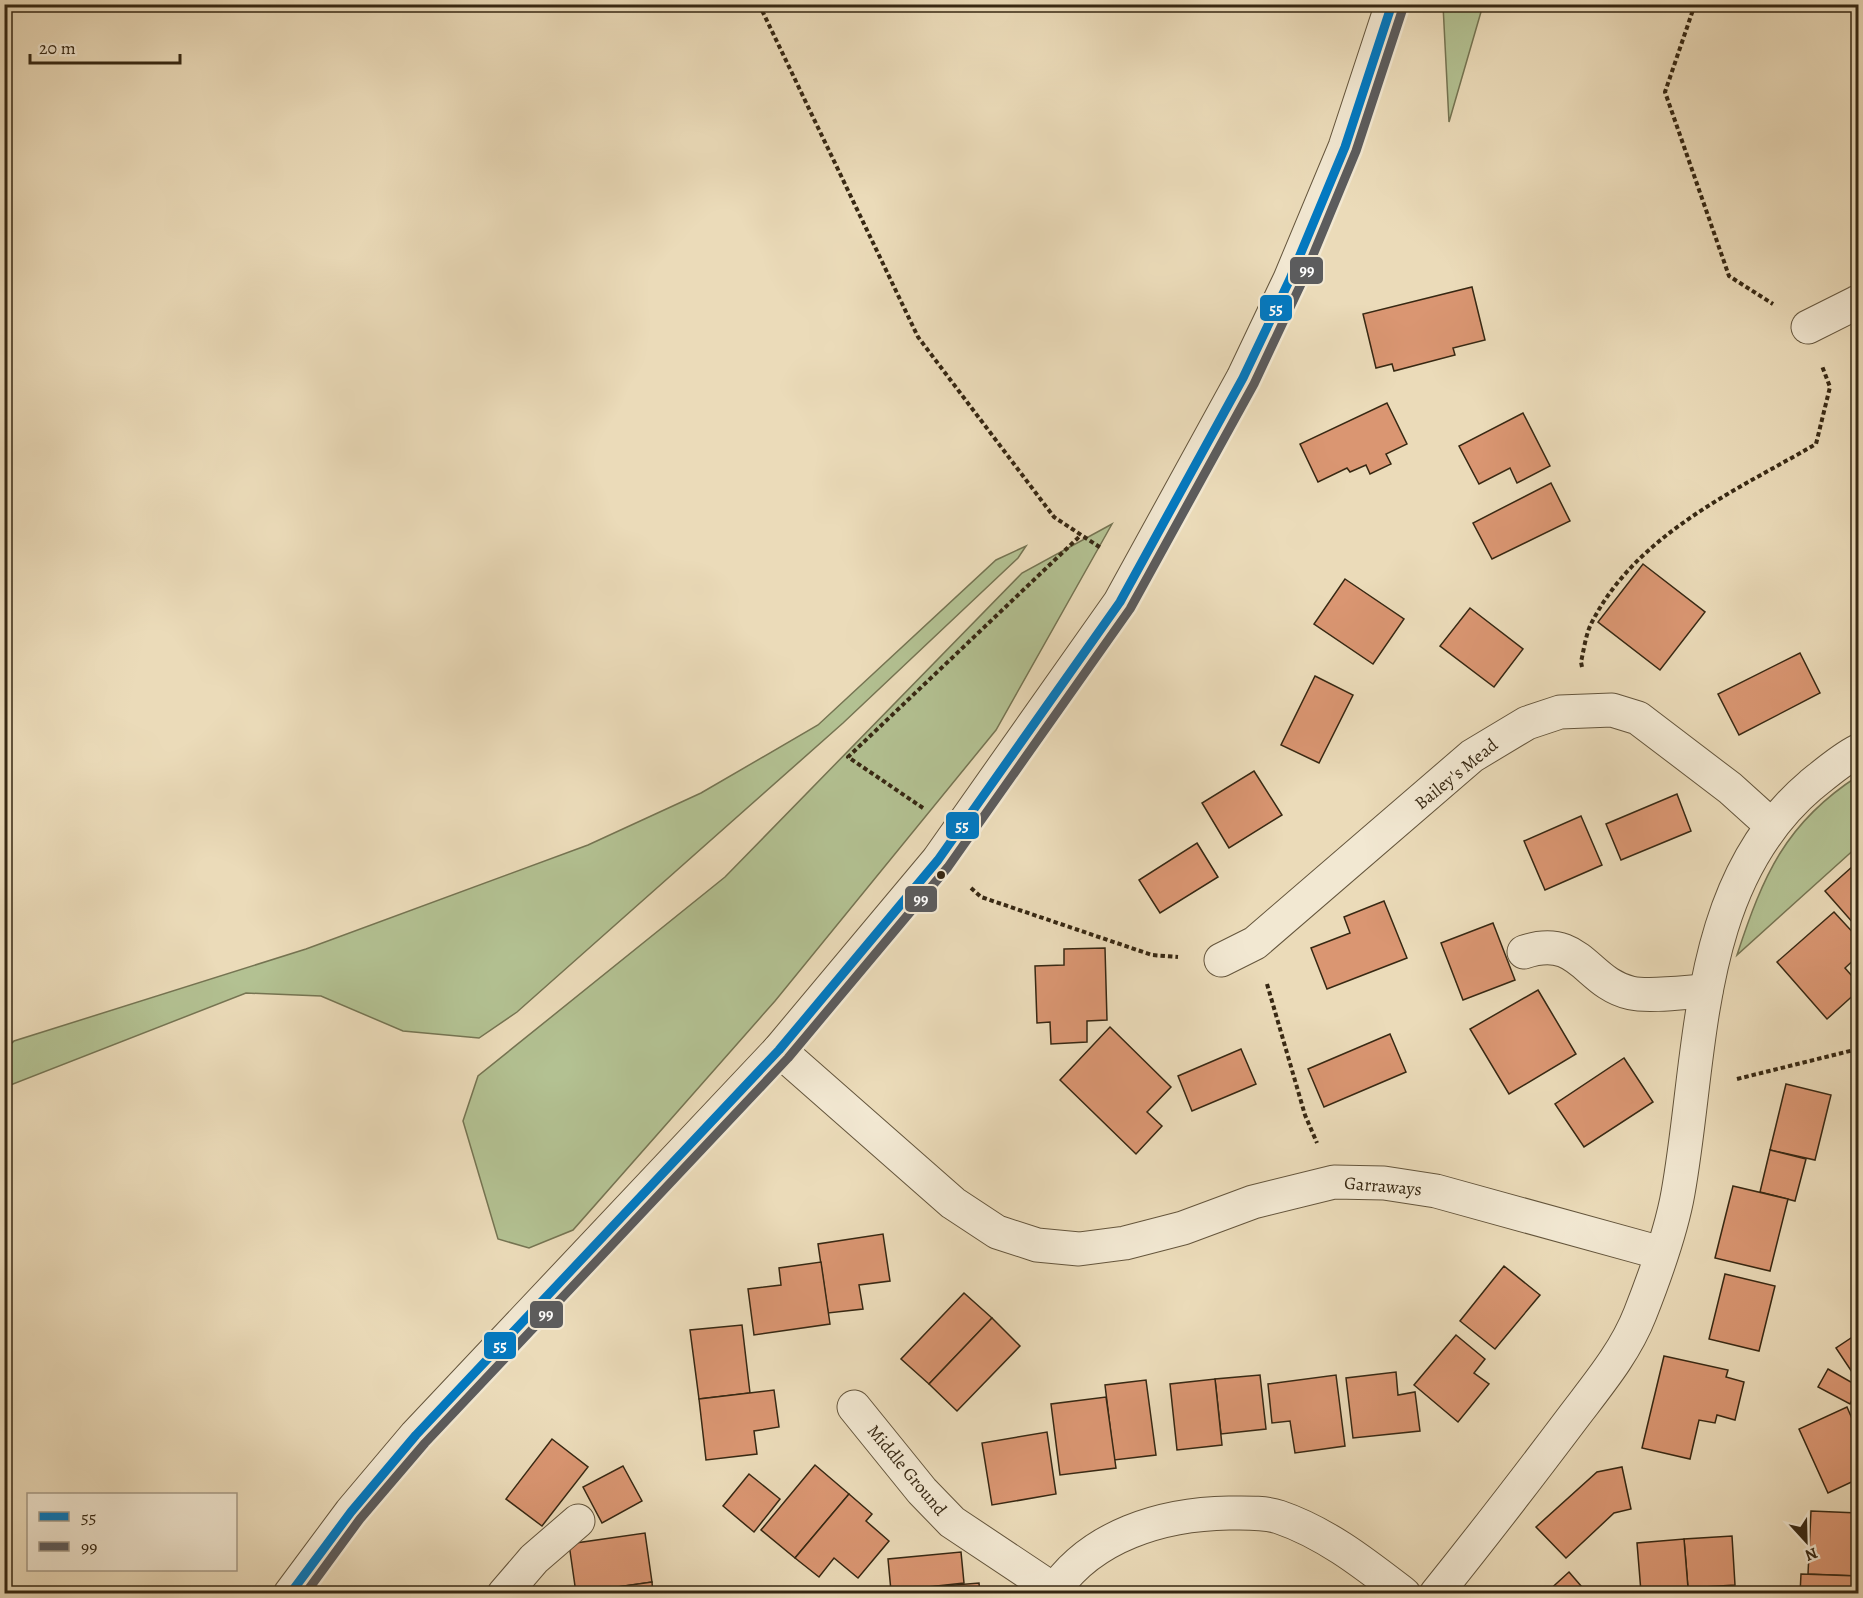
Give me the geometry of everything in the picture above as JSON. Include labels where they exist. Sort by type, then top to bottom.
[{"type":"street","points":[[290,1593],[351,1512],[416,1435],[779,1050],[938,860],[1120,602],[1243,378],[1290,279],[1345,147],[1392,4]]},
{"type":"street","points":[[1808,327],[1858,302]]},
{"type":"street","name":"Bailey's Mead","points":[[1221,960],[1255,943],[1472,756],[1527,723],[1560,712],[1591,709],[1612,710],[1638,718],[1730,788],[1771,825]]},
{"type":"street","points":[[1436,1593],[1611,1367],[1640,1316],[1678,1196],[1706,991],[1713,957],[1739,880],[1771,825],[1802,793],[1858,750]]},
{"type":"street","points":[[1524,952],[1536,948],[1558,947],[1576,955],[1610,984],[1632,993],[1706,991]]},
{"type":"street","name":"Garraways","points":[[779,1050],[953,1203],[997,1232],[1037,1245],[1079,1249],[1125,1243],[1183,1228],[1253,1202],[1334,1182],[1384,1183],[1436,1191],[1661,1253]]},
{"type":"street","name":"Middle Ground","points":[[854,1407],[922,1491],[952,1522],[1053,1592],[1102,1545],[1130,1531],[1166,1519],[1203,1513],[1242,1513],[1276,1516],[1311,1530],[1347,1552],[1404,1593]]},
{"type":"street","points":[[504,1593],[534,1559],[578,1521]]},
{"type":"path","points":[[759,4],[918,337],[1054,517],[1137,572]]},
{"type":"path","points":[[1591,709],[1581,662],[1591,624],[1611,592],[1653,545],[1695,514],[1816,444],[1830,387],[1808,327],[1729,276],[1665,92],[1695,4]]},
{"type":"path","points":[[958,832],[848,758],[1081,535]]},
{"type":"path","points":[[938,860],[981,897],[1152,955],[1221,960]]},
{"type":"path","points":[[1255,943],[1305,1115],[1334,1182]]},
{"type":"path","points":[[1693,1090],[1858,1049]]},
{"type":"green space","points":[[1443,5],[1483,5],[1449,122]]},
{"type":"green space","points":[[1112,524],[996,730],[775,1001],[573,1230],[529,1248],[498,1239],[463,1121],[478,1076],[725,877],[1022,573]]},
{"type":"green space","points":[[1026,546],[1018,558],[843,723],[517,1012],[479,1038],[403,1031],[321,996],[246,993],[8,1086],[5,1085],[5,1050],[14,1041],[306,949],[588,845],[701,793],[818,725],[996,560]]},
{"type":"green space","points":[[1858,776],[1858,846],[1737,955],[1767,876],[1794,832],[1833,794]]},
{"type":"building","points":[[1824,4],[1858,4],[1857,10]]},
{"type":"building","points":[[1472,287],[1485,340],[1453,348],[1455,355],[1394,371],[1392,364],[1376,368],[1363,314]]},
{"type":"building","points":[[1387,403],[1407,444],[1386,454],[1391,464],[1370,474],[1366,465],[1350,472],[1347,468],[1318,482],[1300,444]]},
{"type":"building","points":[[1523,413],[1550,466],[1517,483],[1510,468],[1479,484],[1459,446]]},
{"type":"building","points":[[1551,483],[1570,521],[1492,559],[1473,523]]},
{"type":"building","points":[[1643,564],[1705,612],[1660,670],[1598,622]]},
{"type":"building","points":[[1345,579],[1404,619],[1373,664],[1314,624]]},
{"type":"building","points":[[1470,608],[1523,649],[1494,687],[1440,646]]},
{"type":"building","points":[[1800,653],[1820,693],[1739,735],[1718,694]]},
{"type":"building","points":[[1315,676],[1353,695],[1319,763],[1281,745]]},
{"type":"building","points":[[1254,771],[1282,815],[1229,848],[1202,803]]},
{"type":"building","points":[[1677,794],[1691,831],[1621,860],[1606,824]]},
{"type":"building","points":[[1581,816],[1602,865],[1545,890],[1524,841]]},
{"type":"building","points":[[1197,843],[1218,877],[1160,913],[1139,880]]},
{"type":"building","points":[[1853,866],[1858,872],[1858,920],[1854,924],[1825,891]]},
{"type":"building","points":[[1384,901],[1407,958],[1327,989],[1311,948],[1350,933],[1344,917]]},
{"type":"building","points":[[1834,912],[1858,938],[1858,956],[1845,968],[1858,983],[1858,991],[1827,1019],[1777,962]]},
{"type":"building","points":[[1493,923],[1515,980],[1463,1000],[1441,943]]},
{"type":"building","points":[[1105,948],[1107,1020],[1087,1021],[1087,1042],[1051,1044],[1050,1022],[1037,1023],[1035,966],[1064,965],[1064,949]]},
{"type":"building","points":[[1538,990],[1576,1054],[1509,1094],[1470,1029]]},
{"type":"building","points":[[1110,1027],[1171,1087],[1147,1112],[1162,1126],[1136,1154],[1060,1080]]},
{"type":"building","points":[[1390,1034],[1406,1072],[1324,1107],[1308,1069]]},
{"type":"building","points":[[1241,1049],[1256,1084],[1192,1111],[1178,1076]]},
{"type":"building","points":[[1624,1058],[1653,1102],[1584,1147],[1555,1104]]},
{"type":"building","points":[[1786,1084],[1831,1095],[1815,1160],[1770,1150]]},
{"type":"building","points":[[1770,1150],[1806,1159],[1795,1201],[1760,1192]]},
{"type":"building","points":[[1733,1186],[1788,1199],[1770,1271],[1715,1258]]},
{"type":"building","points":[[883,1234],[890,1281],[859,1285],[863,1309],[828,1313],[818,1244]]},
{"type":"building","points":[[821,1262],[830,1324],[754,1335],[748,1289],[781,1285],[779,1268]]},
{"type":"building","points":[[1504,1266],[1540,1295],[1495,1349],[1460,1321]]},
{"type":"building","points":[[1725,1274],[1775,1286],[1759,1351],[1709,1339]]},
{"type":"building","points":[[964,1293],[992,1318],[929,1384],[901,1359]]},
{"type":"building","points":[[992,1318],[1020,1346],[957,1411],[929,1384]]},
{"type":"building","points":[[742,1325],[750,1393],[699,1399],[690,1330]]},
{"type":"building","points":[[1456,1335],[1485,1359],[1474,1373],[1489,1384],[1458,1422],[1414,1385]]},
{"type":"building","points":[[1854,1336],[1858,1344],[1858,1381],[1836,1348]]},
{"type":"building","points":[[1664,1356],[1728,1370],[1726,1377],[1744,1382],[1735,1420],[1717,1415],[1715,1423],[1699,1420],[1690,1459],[1642,1448]]},
{"type":"building","points":[[1828,1369],[1858,1386],[1850,1404],[1818,1387]]},
{"type":"building","points":[[1396,1372],[1398,1395],[1415,1392],[1420,1431],[1353,1438],[1346,1378]]},
{"type":"building","points":[[1260,1375],[1266,1429],[1221,1434],[1215,1379]]},
{"type":"building","points":[[1336,1375],[1345,1446],[1295,1453],[1290,1421],[1272,1423],[1268,1384]]},
{"type":"building","points":[[1215,1379],[1222,1445],[1177,1450],[1170,1384]]},
{"type":"building","points":[[1146,1380],[1156,1455],[1114,1460],[1105,1385]]},
{"type":"building","points":[[774,1390],[779,1427],[754,1431],[757,1454],[706,1460],[699,1399]]},
{"type":"building","points":[[1106,1397],[1116,1468],[1060,1475],[1051,1404]]},
{"type":"building","points":[[1847,1407],[1853,1421],[1858,1418],[1858,1479],[1828,1493],[1799,1429]]},
{"type":"building","points":[[1047,1432],[1056,1494],[992,1505],[982,1443]]},
{"type":"building","points":[[552,1439],[588,1467],[542,1526],[506,1499]]},
{"type":"building","points":[[815,1465],[849,1494],[795,1558],[761,1530]]},
{"type":"building","points":[[623,1466],[642,1501],[602,1523],[583,1487]]},
{"type":"building","points":[[1622,1467],[1631,1509],[1614,1513],[1566,1558],[1536,1527],[1597,1472]]},
{"type":"building","points":[[749,1474],[780,1499],[754,1532],[723,1506]]},
{"type":"building","points":[[849,1494],[872,1514],[866,1521],[889,1541],[858,1578],[834,1558],[819,1577],[795,1558]]},
{"type":"building","points":[[1811,1511],[1858,1513],[1858,1576],[1808,1574]]},
{"type":"building","points":[[645,1533],[652,1582],[576,1593],[569,1544]]},
{"type":"building","points":[[1732,1536],[1735,1585],[1688,1588],[1684,1539]]},
{"type":"building","points":[[1684,1539],[1688,1588],[1641,1592],[1637,1543]]},
{"type":"building","points":[[961,1552],[964,1583],[891,1591],[888,1559]]},
{"type":"building","points":[[1569,1572],[1588,1594],[1545,1594]]},
{"type":"building","points":[[1801,1574],[1858,1576],[1858,1594],[1800,1594]]},
{"type":"building","points":[[652,1582],[653,1594],[582,1594],[582,1592]]},
{"type":"building","points":[[979,1583],[980,1594],[906,1594],[906,1589]]},
{"type":"transit line","name":"55","points":[[290,1594],[351,1512],[416,1435],[779,1050],[938,860],[1120,602],[1243,378],[1290,279],[1345,147],[1392,4]]},
{"type":"transit line","name":"99","points":[[305,1594],[360,1519],[425,1443],[788,1058],[948,867],[1130,609],[1254,384],[1301,284],[1356,151],[1403,8]]}]
